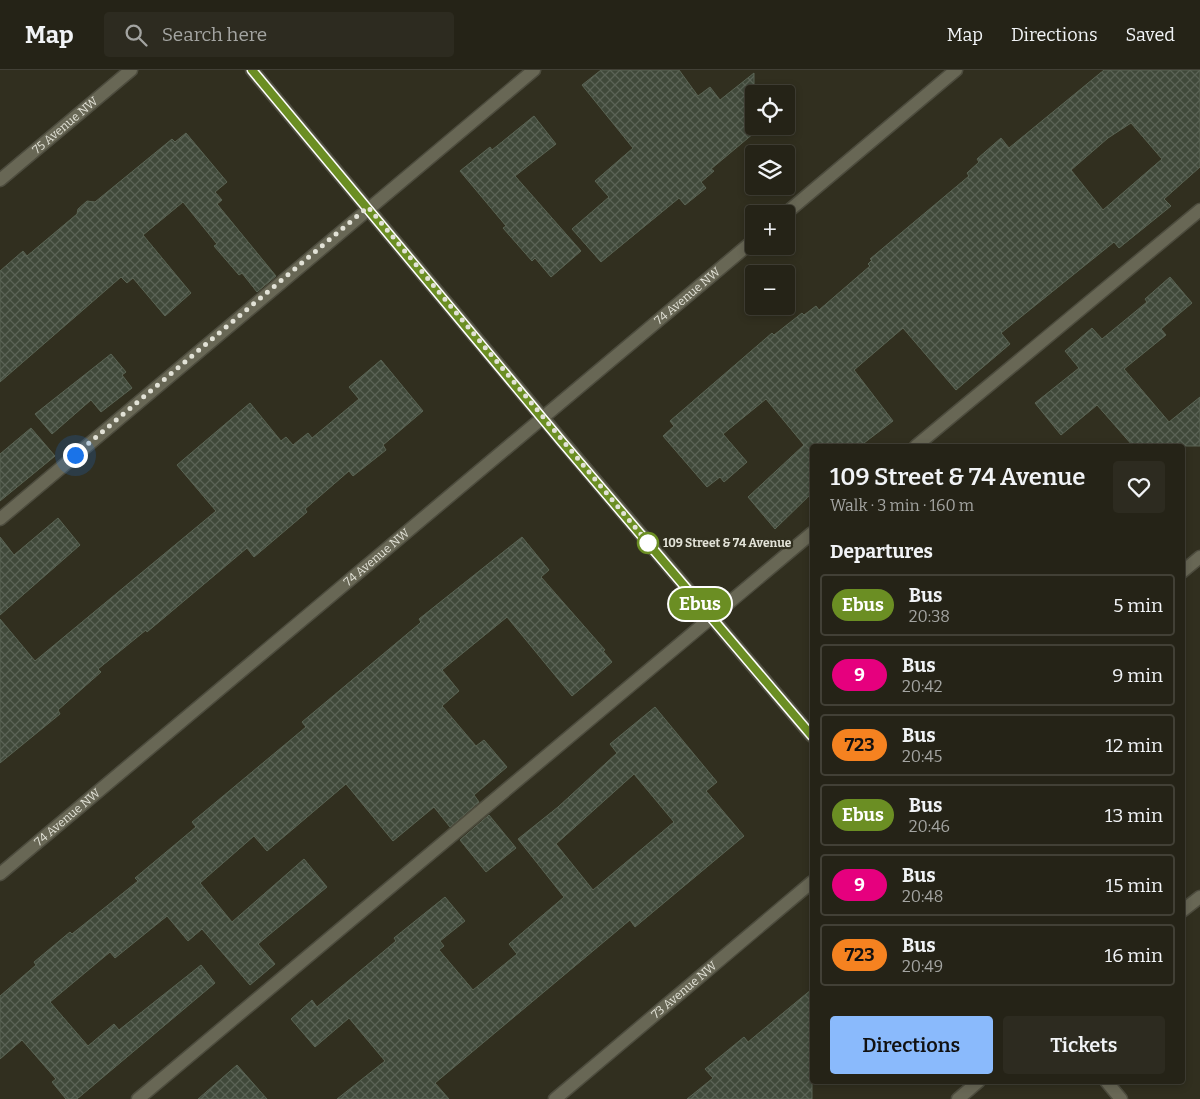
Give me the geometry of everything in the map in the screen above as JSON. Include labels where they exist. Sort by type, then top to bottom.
[{"type":"street","name":"75 Avenue NW","points":[[0,180],[131,70]]},
{"type":"street","points":[[252,70],[542,418],[810,734]]},
{"type":"street","points":[[0,519],[368,207],[534,70]]},
{"type":"street","points":[[795,206],[956,70]]},
{"type":"street","points":[[918,444],[1200,210]]},
{"type":"street","name":"74 Avenue NW","points":[[0,874],[745,248]]},
{"type":"street","points":[[138,1099],[810,535]]},
{"type":"street","points":[[1185,570],[1200,557]]},
{"type":"street","name":"73 Avenue NW","points":[[555,1099],[810,884]]},
{"type":"street","points":[[1185,910],[1200,897]]},
{"type":"street","points":[[958,1099],[976,1084]]},
{"type":"street","points":[[1108,1084],[1121,1099]]},
{"type":"building","points":[[601,70],[679,70],[698,96],[710,87],[720,100],[754,73],[754,85],[745,85],[745,135],[752,135],[711,169],[714,171],[701,182],[706,188],[685,205],[679,198],[601,262],[572,229],[609,197],[595,181],[633,148],[582,85]]},
{"type":"building","points":[[1104,70],[1200,70],[1200,167],[1164,199],[1171,206],[1119,248],[1114,242],[1001,333],[1010,344],[956,390],[903,328],[854,370],[893,421],[863,444],[810,444],[810,495],[775,529],[748,497],[804,445],[766,399],[723,434],[747,462],[724,482],[720,477],[707,487],[663,436],[674,426],[670,421],[772,333],[774,335],[802,313],[804,315],[816,306],[819,310],[870,266],[868,264],[872,260],[870,259],[969,176],[967,173],[979,162],[977,159],[1001,138],[1009,148]],"holes":[[[1131,123],[1162,159],[1103,210],[1071,170],[1108,138]]]},
{"type":"building","points":[[534,116],[556,144],[515,176],[581,251],[551,277],[535,258],[532,261],[503,228],[506,226],[460,171],[490,147],[492,150]]},
{"type":"building","points":[[186,133],[227,182],[215,192],[222,200],[217,204],[276,276],[257,292],[242,273],[239,275],[214,246],[217,244],[183,202],[143,235],[191,293],[165,316],[133,278],[127,283],[121,277],[0,382],[0,271],[23,251],[27,256],[77,214],[78,209],[87,201],[95,202],[172,139],[175,142]]},
{"type":"building","points":[[1170,277],[1192,303],[1161,329],[1166,335],[1124,369],[1169,422],[1200,397],[1200,446],[1185,446],[1185,444],[1131,444],[1097,405],[1061,435],[1035,403],[1079,368],[1065,351],[1092,328],[1102,339],[1147,302],[1145,299]]},
{"type":"building","points":[[111,354],[126,372],[122,375],[132,388],[101,412],[91,400],[52,434],[35,414]]},
{"type":"building","points":[[381,360],[423,411],[383,445],[386,450],[353,476],[349,471],[305,509],[307,512],[254,557],[247,548],[147,632],[146,630],[98,669],[101,672],[58,710],[60,714],[0,763],[0,619],[35,661],[216,511],[177,465],[250,403],[281,441],[286,437],[293,445],[308,433],[312,438],[359,399],[349,387]]},
{"type":"building","points":[[31,428],[55,456],[0,501],[0,454]]},
{"type":"building","points":[[58,518],[80,545],[0,615],[0,537],[14,555]]},
{"type":"building","points":[[522,537],[549,570],[541,577],[605,650],[603,651],[612,662],[572,696],[507,617],[442,670],[459,691],[442,706],[476,746],[484,740],[507,767],[474,795],[479,802],[450,827],[434,807],[393,841],[346,784],[267,851],[254,836],[200,883],[232,922],[304,859],[327,887],[258,944],[275,964],[250,985],[202,929],[188,941],[167,916],[115,958],[110,952],[50,1002],[88,1046],[114,1024],[119,1030],[201,965],[215,983],[77,1099],[66,1099],[52,1082],[56,1079],[22,1040],[0,1059],[0,996],[36,965],[34,962],[70,932],[72,934],[138,881],[135,878],[196,827],[192,822],[306,727],[302,722],[419,624],[421,622],[419,619]]},
{"type":"building","points":[[655,707],[717,782],[706,791],[744,836],[635,927],[630,920],[435,1083],[449,1099],[337,1099],[385,1061],[349,1018],[315,1047],[291,1019],[312,1000],[317,1007],[396,941],[394,938],[445,897],[465,921],[440,941],[444,946],[439,950],[473,990],[517,954],[509,944],[564,897],[518,839],[558,807],[617,753],[610,744]],"holes":[[[634,774],[674,822],[593,890],[556,844]]]},
{"type":"building","points":[[489,815],[516,848],[486,872],[460,840]]},
{"type":"building","points":[[810,991],[810,1084],[812,1084],[812,1099],[687,1099],[713,1078],[705,1069],[744,1037],[748,1042]]},
{"type":"building","points":[[237,1065],[267,1099],[198,1099]]},
{"type":"bus line","name":"Ebus","points":[[252,70],[562,442],[810,734]]},
{"type":"place","name":"109 Street & 74 Avenue","points":[[648,543]]},
{"type":"route","points":[[75,455],[368,207],[648,543]]}]
